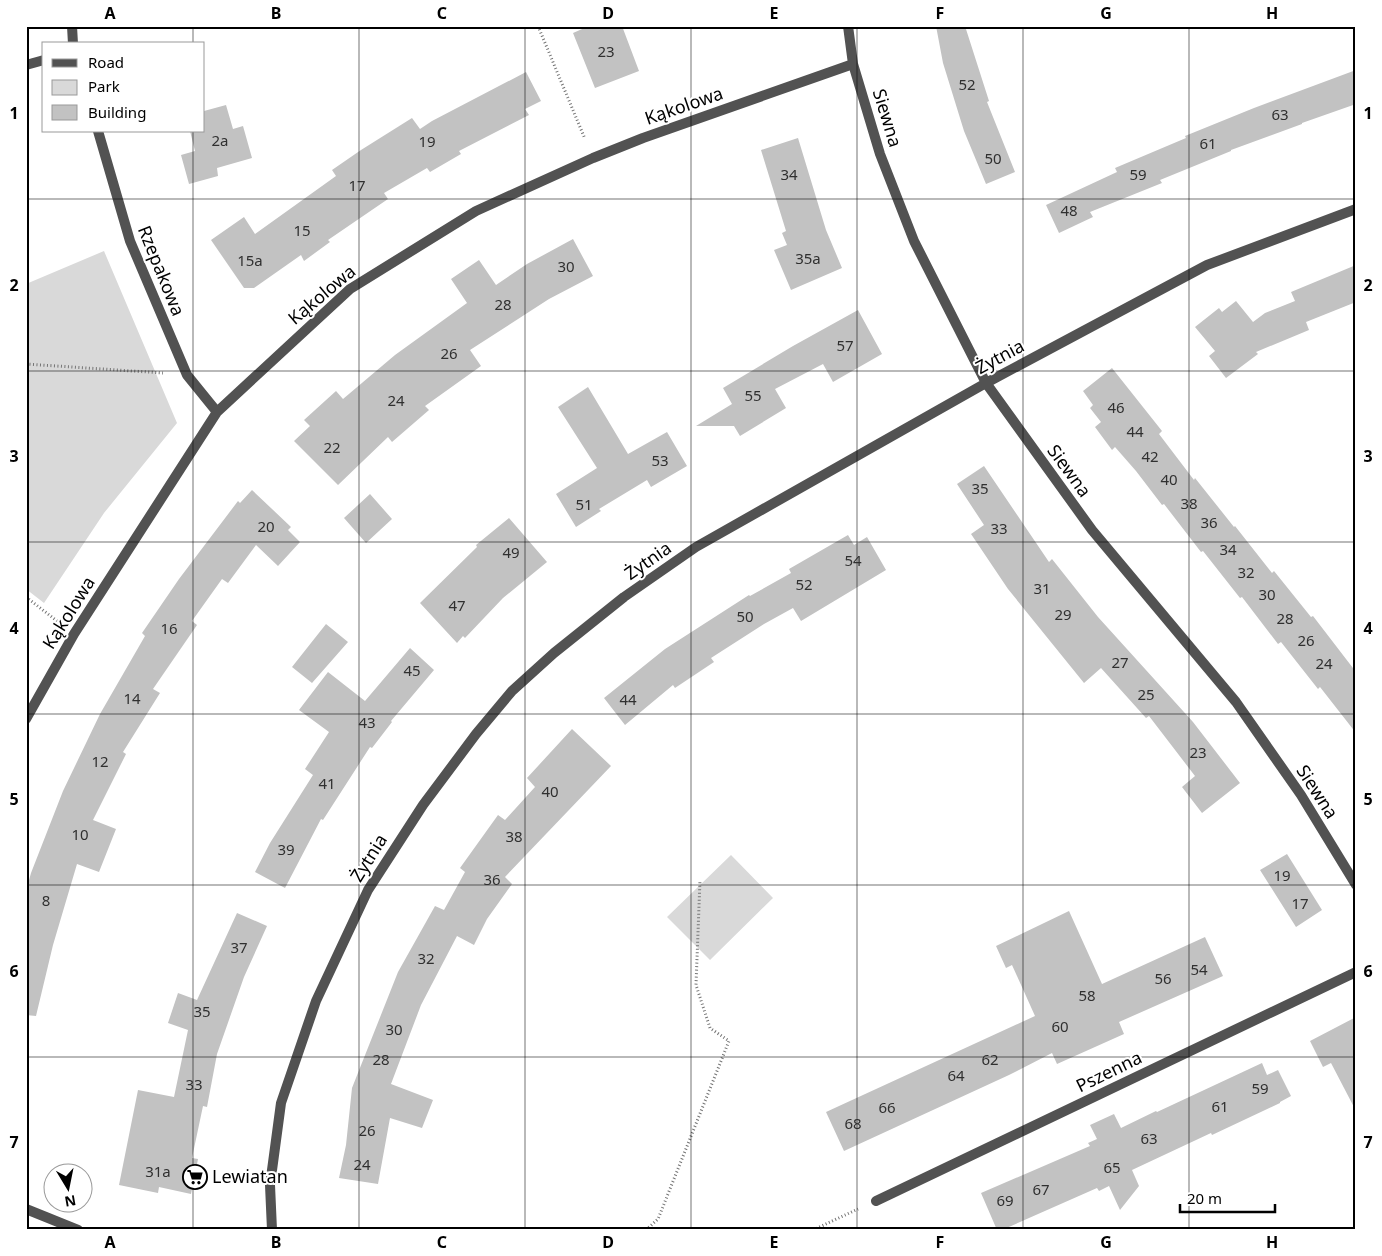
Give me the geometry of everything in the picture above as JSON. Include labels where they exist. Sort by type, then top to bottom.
[{"type":"street","points":[[72,26],[74,42]]},
{"type":"street","name":"Siewna","points":[[848,26],[853,64],[880,154],[914,242],[986,383],[1092,530],[1236,702],[1301,795],[1356,886]]},
{"type":"street","points":[[26,65],[42,61]]},
{"type":"street","name":"Kąkolowa","points":[[26,718],[74,634],[216,412],[350,288],[476,210],[643,138],[853,64]]},
{"type":"street","name":"Rzepakowa","points":[[98,132],[130,241],[188,375],[216,412]]},
{"type":"street","name":"Żytnia","points":[[272,1230],[270,1185],[281,1103],[316,1000],[368,890],[422,805],[476,734],[512,691],[554,653],[624,597],[696,547],[986,383],[1207,265],[1356,209]]},
{"type":"street","name":"Pszenna","points":[[876,1201],[1356,972]]},
{"type":"street","points":[[26,1210],[78,1230]]},
{"type":"path","points":[[538,26],[593,158]]},
{"type":"path","points":[[26,364],[188,375]]},
{"type":"path","points":[[26,597],[74,634]]},
{"type":"path","points":[[646,1230],[658,1219],[729,1041],[710,1028],[696,985],[700,880]]},
{"type":"path","points":[[813,1230],[876,1201]]},
{"type":"green space","points":[[104,251],[177,423],[104,513],[44,603],[26,589],[26,284]]},
{"type":"green space","points":[[731,855],[773,898],[710,960],[667,917]]},
{"type":"building","points":[[589,26],[622,26],[639,71],[595,88],[573,33]]},
{"type":"building","points":[[936,26],[965,26],[989,101],[987,102],[1015,172],[986,184],[964,131],[943,63]]},
{"type":"building","points":[[1356,70],[1356,104],[1231,150],[1160,180],[1162,183],[1090,212],[1093,217],[1059,233],[1046,205],[1117,172],[1115,168],[1186,138],[1185,136]]},
{"type":"building","points":[[526,72],[541,101],[525,109],[529,115],[459,151],[461,154],[430,172],[427,168],[384,193],[388,199],[328,240],[330,242],[304,261],[301,255],[254,288],[244,288],[211,240],[244,217],[255,234],[336,176],[332,170],[412,118],[420,129]]},
{"type":"building","points":[[226,105],[233,129],[243,126],[252,158],[217,168],[218,176],[189,184],[181,155],[195,151],[190,132],[205,132],[205,111]]},
{"type":"building","points":[[798,138],[826,230],[842,268],[791,290],[774,250],[787,245],[782,233],[786,231],[761,150]]},
{"type":"building","points":[[573,239],[593,276],[549,299],[470,350],[481,366],[425,406],[429,410],[392,442],[388,437],[338,485],[294,441],[310,426],[304,420],[336,391],[343,399],[395,355],[467,303],[451,279],[479,260],[496,285],[527,264]]},
{"type":"building","points":[[1356,265],[1356,302],[1306,322],[1309,330],[1256,352],[1258,354],[1226,378],[1209,356],[1215,351],[1195,327],[1219,308],[1222,312],[1236,301],[1253,322],[1265,313],[1295,301],[1291,292]]},
{"type":"building","points":[[858,310],[882,354],[833,382],[823,364],[775,389],[786,408],[740,436],[734,426],[696,426],[732,404],[723,388]]},
{"type":"building","points":[[1112,368],[1162,431],[1159,434],[1194,480],[1195,478],[1272,573],[1274,571],[1311,617],[1313,616],[1356,672],[1356,733],[1281,642],[1278,644],[1242,597],[1240,598],[1203,551],[1201,552],[1136,471],[1115,447],[1112,450],[1095,427],[1101,422],[1090,408],[1093,405],[1083,391]]},
{"type":"building","points":[[588,387],[628,454],[667,432],[687,466],[651,487],[647,480],[599,509],[601,511],[576,527],[556,494],[597,468],[558,407]]},
{"type":"building","points":[[984,466],[1049,562],[1052,559],[1098,617],[1193,722],[1240,783],[1202,813],[1182,787],[1195,776],[1149,716],[1146,718],[1101,668],[1084,683],[1008,589],[971,534],[984,525],[957,484]]},
{"type":"building","points":[[252,490],[291,527],[288,530],[300,542],[278,566],[256,545],[228,583],[222,579],[192,621],[197,625],[153,689],[160,693],[123,752],[126,754],[93,820],[116,829],[99,872],[77,864],[53,945],[36,1016],[26,1015],[26,891],[31,873],[63,791],[100,714],[145,636],[142,633],[179,579],[238,501],[240,503]]},
{"type":"building","points":[[370,494],[392,519],[366,543],[344,518]]},
{"type":"building","points":[[509,518],[547,562],[503,598],[465,638],[463,636],[457,643],[420,603],[477,547],[476,545]]},
{"type":"building","points":[[848,535],[854,545],[867,537],[886,570],[801,621],[793,608],[764,624],[711,658],[714,662],[675,688],[673,685],[625,725],[604,698],[665,649],[749,595],[791,573],[789,569]]},
{"type":"building","points":[[326,624],[348,642],[312,683],[292,667]]},
{"type":"building","points":[[410,648],[434,670],[391,721],[372,748],[370,747],[323,820],[321,819],[285,888],[255,872],[270,843],[313,775],[305,769],[329,732],[299,710],[328,672],[365,701]]},
{"type":"building","points":[[572,729],[611,766],[505,877],[512,884],[487,919],[474,945],[457,936],[421,1005],[391,1084],[433,1100],[422,1128],[390,1118],[378,1184],[339,1178],[346,1145],[352,1088],[398,972],[435,906],[444,910],[465,872],[460,868],[498,815],[505,820],[535,787],[527,778]]},
{"type":"building","points":[[1287,854],[1322,910],[1296,927],[1260,870]]},
{"type":"building","points":[[1069,911],[1102,984],[1205,937],[1223,976],[1119,1022],[1124,1034],[1057,1064],[1052,1053],[1009,1075],[844,1151],[826,1112],[1035,1016],[1012,965],[1006,968],[996,946]]},
{"type":"building","points":[[237,913],[267,926],[244,977],[217,1054],[207,1107],[203,1106],[192,1158],[198,1159],[191,1194],[159,1187],[158,1193],[119,1185],[138,1090],[174,1097],[188,1030],[168,1023],[178,993],[197,1000]]},
{"type":"building","points":[[1356,1017],[1356,1111],[1331,1063],[1323,1067],[1310,1041]]},
{"type":"building","points":[[1262,1063],[1267,1075],[1278,1070],[1291,1096],[1212,1135],[1211,1133],[1132,1170],[1139,1186],[1120,1210],[1109,1186],[1099,1191],[1097,1188],[1002,1230],[997,1230],[981,1193],[1090,1146],[1088,1143],[1097,1139],[1090,1125],[1114,1114],[1121,1128]]},
{"type":"place","name":"Lewiatan","points":[[195,1177]]}]
